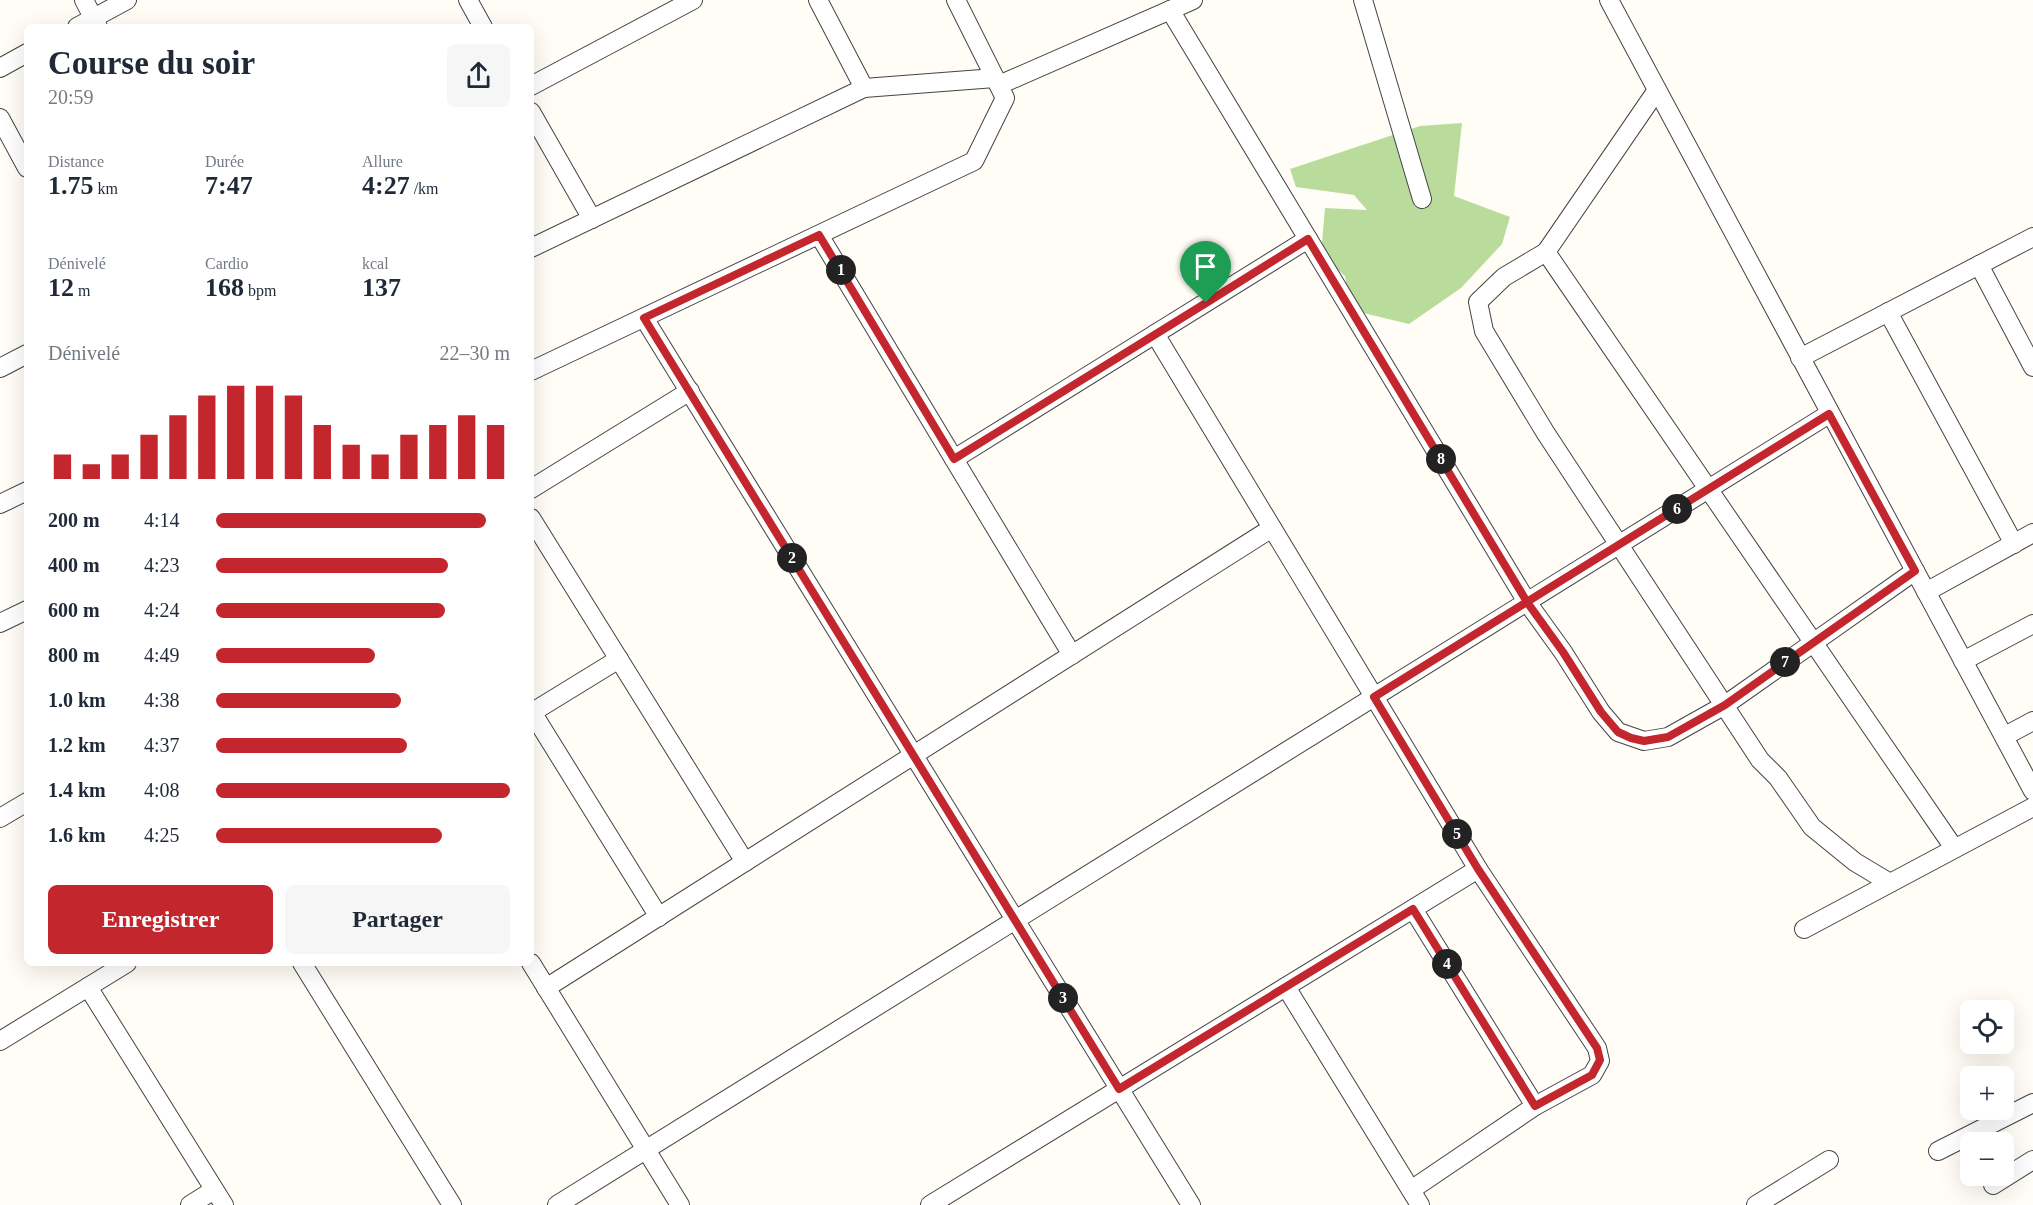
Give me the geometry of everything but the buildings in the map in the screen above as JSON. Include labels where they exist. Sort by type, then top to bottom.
[{"type":"street","points":[[84,0],[96,22],[127,0]]},
{"type":"street","points":[[468,0],[481,24]]},
{"type":"street","points":[[534,84],[693,0]]},
{"type":"street","points":[[818,0],[864,88]]},
{"type":"street","points":[[534,370],[974,161],[1005,98],[956,0]]},
{"type":"street","points":[[534,247],[864,88],[997,82],[1193,0]]},
{"type":"street","points":[[1363,0],[1422,199]]},
{"type":"street","points":[[1609,0],[2033,791]]},
{"type":"street","points":[[1170,10],[1527,602],[1563,652],[1601,712],[1618,732],[1644,741],[1668,737],[1725,705],[1915,571]]},
{"type":"street","points":[[0,68],[24,55]]},
{"type":"street","points":[[1657,90],[1546,252],[1503,277],[1478,302],[1484,331],[1545,432],[1760,760],[1778,778],[1812,827],[1855,862],[1890,883]]},
{"type":"street","points":[[534,116],[592,219]]},
{"type":"street","points":[[0,118],[24,162]]},
{"type":"street","points":[[819,235],[1072,655]]},
{"type":"street","points":[[1800,358],[2033,237]]},
{"type":"street","points":[[954,459],[1308,239]]},
{"type":"street","points":[[1546,252],[1954,848]]},
{"type":"street","points":[[1979,265],[2031,359]]},
{"type":"street","points":[[1888,312],[2014,544]]},
{"type":"street","points":[[644,318],[1191,1205]]},
{"type":"street","points":[[1155,334],[1478,869],[1597,1048],[1600,1060],[1592,1075],[1535,1106],[1416,1197],[1286,987]]},
{"type":"street","points":[[0,368],[24,356]]},
{"type":"street","points":[[534,487],[690,391]]},
{"type":"street","points":[[557,1205],[1829,414]]},
{"type":"street","points":[[0,504],[24,492]]},
{"type":"street","points":[[534,523],[745,862]]},
{"type":"street","points":[[546,988],[1272,528]]},
{"type":"street","points":[[1926,592],[2033,533]]},
{"type":"street","points":[[0,623],[24,611]]},
{"type":"street","points":[[1963,661],[2033,624]]},
{"type":"street","points":[[534,711],[619,659]]},
{"type":"street","points":[[534,715],[659,917]]},
{"type":"street","points":[[2005,736],[2033,721]]},
{"type":"street","points":[[0,818],[24,804]]},
{"type":"street","points":[[1804,929],[2033,807]]},
{"type":"street","points":[[930,1205],[953,1199],[1119,1089],[1478,869]]},
{"type":"street","points":[[1413,909],[1535,1106]]},
{"type":"street","points":[[0,1041],[122,966]]},
{"type":"street","points":[[304,966],[452,1205]]},
{"type":"street","points":[[533,966],[680,1205]]},
{"type":"street","points":[[88,987],[219,1197],[190,1205]]},
{"type":"street","points":[[1938,1151],[2033,1103]]},
{"type":"street","points":[[1756,1205],[1829,1160]]},
{"type":"street","points":[[2014,1172],[2033,1160]]},
{"type":"green space","points":[[1462,123],[1454,196],[1510,217],[1502,244],[1461,288],[1409,324],[1351,310],[1345,276],[1321,255],[1325,208],[1367,210],[1354,195],[1296,187],[1290,169],[1420,126]]},
{"type":"route","points":[[1206,303],[954,459],[819,235],[644,318],[1119,1089],[1413,909],[1535,1106],[1592,1075],[1600,1060],[1597,1048],[1478,869],[1374,697],[1527,602],[1829,414],[1915,571],[1725,705],[1668,737],[1644,741],[1631,738],[1618,732],[1601,712],[1563,652],[1527,602],[1308,239],[1206,303]]}]
